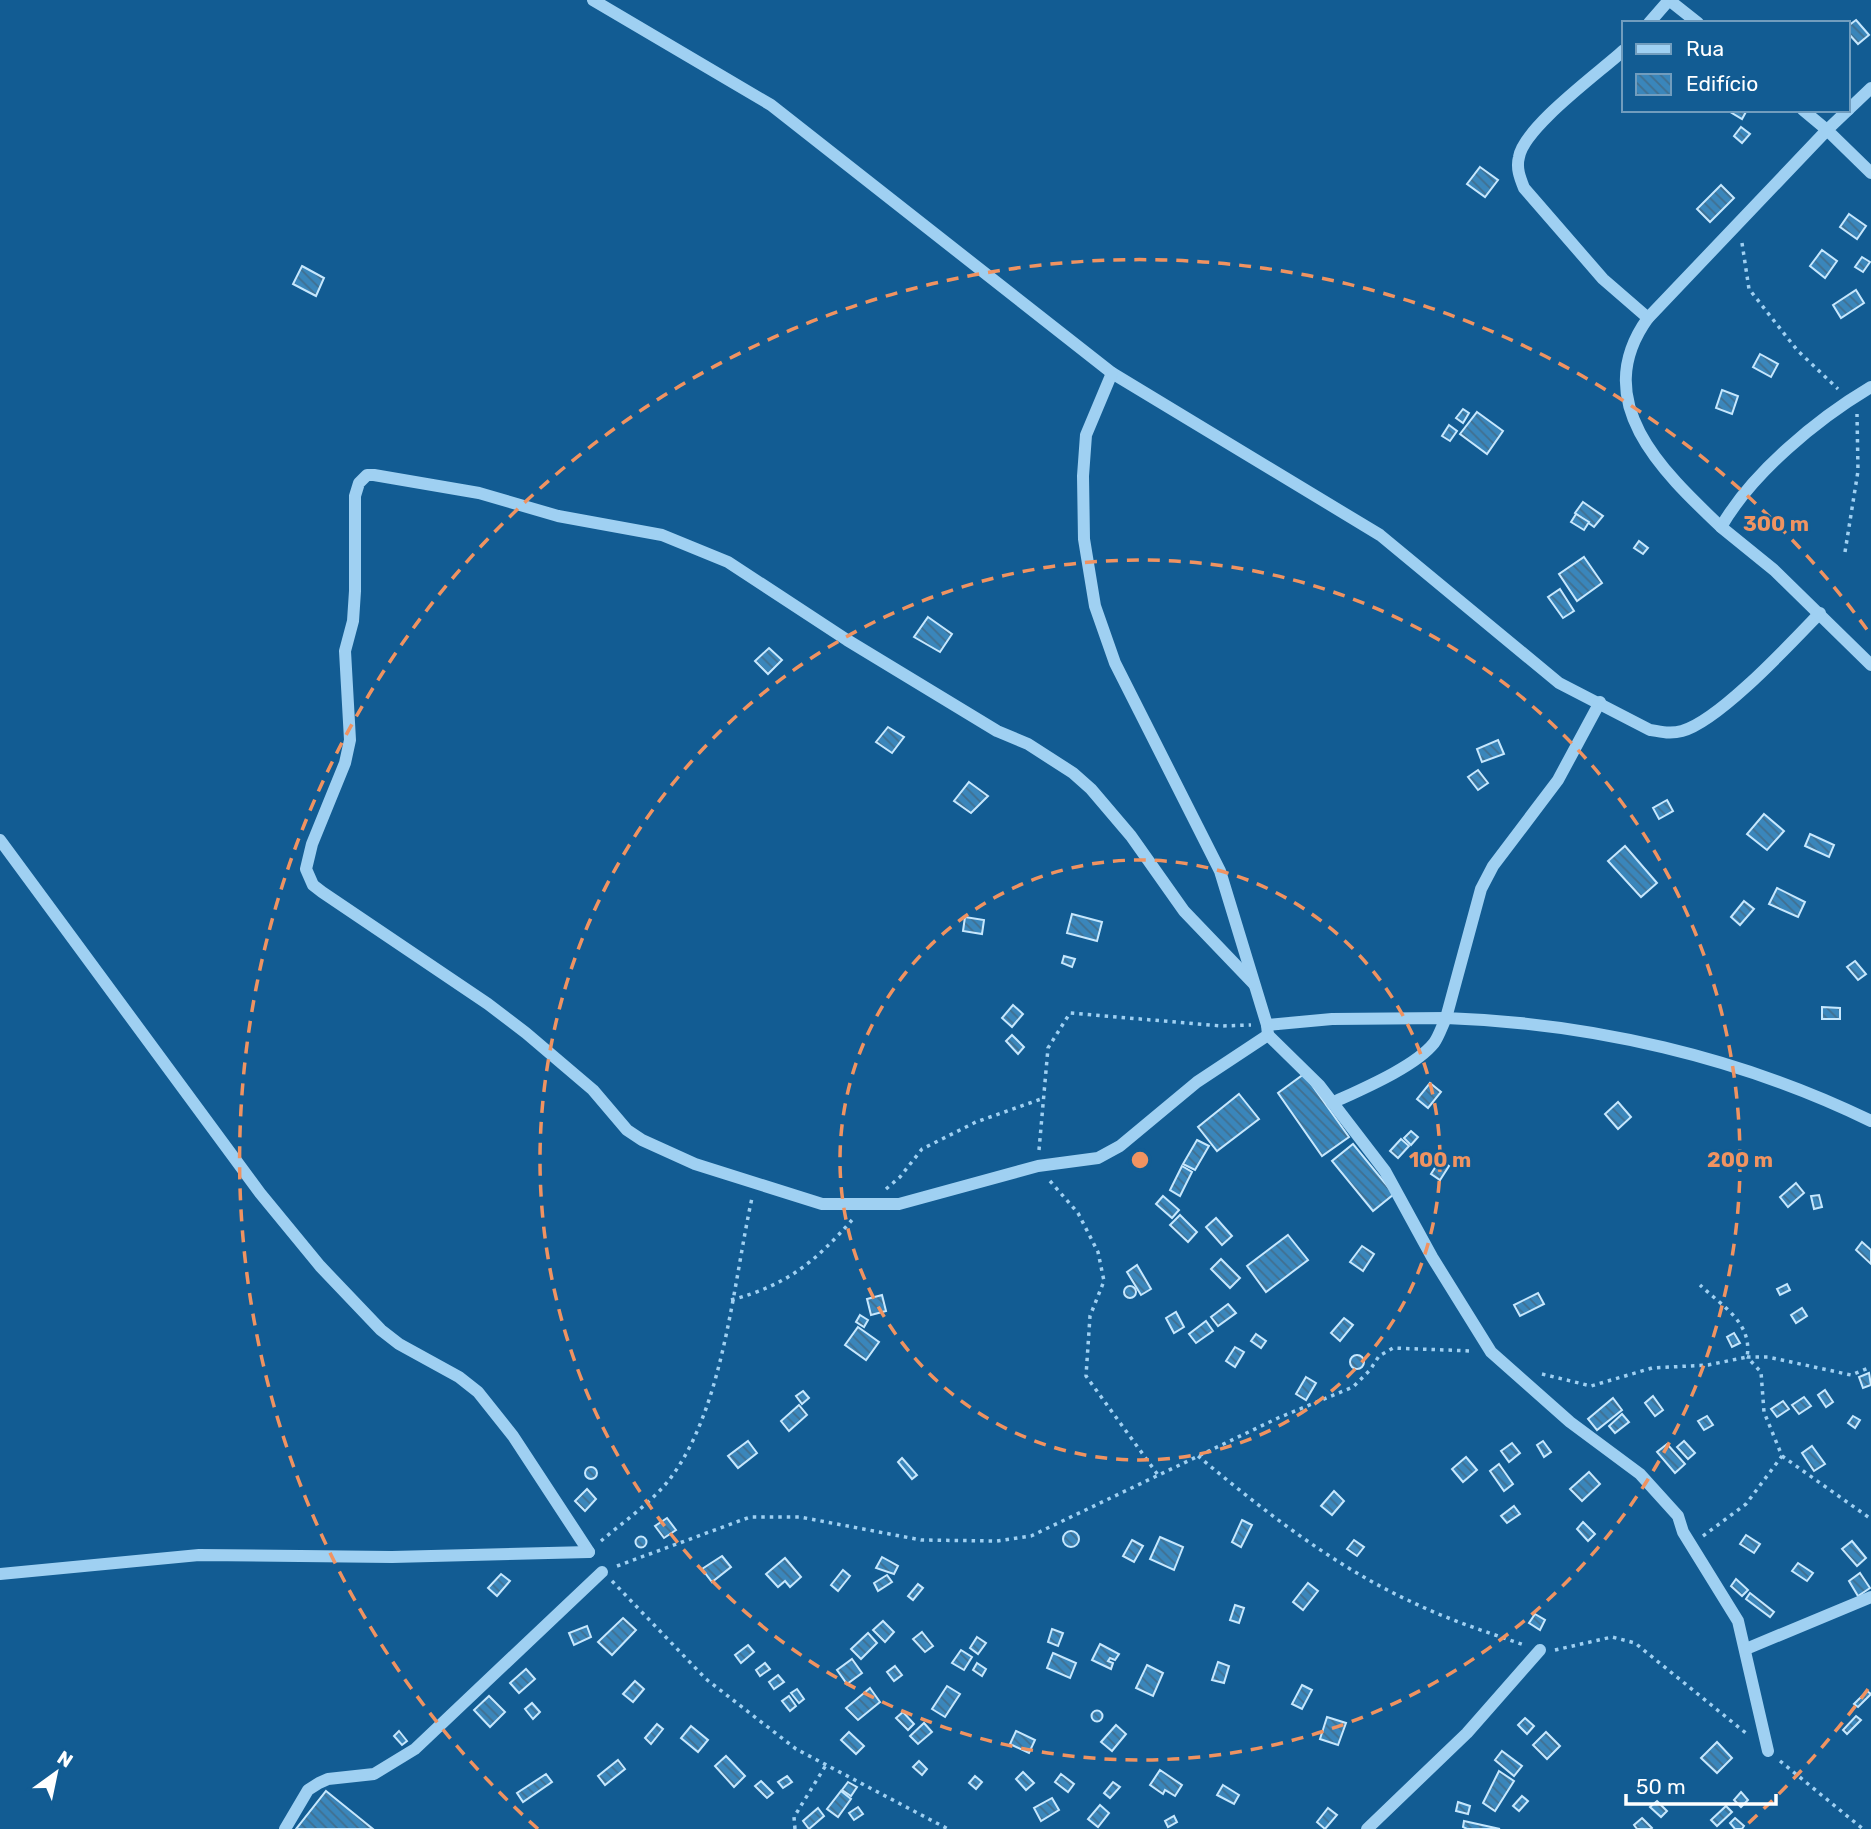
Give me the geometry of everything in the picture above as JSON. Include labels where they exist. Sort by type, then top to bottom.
[{"type":"street","points":[[593,0],[771,105],[1112,373],[1380,535],[1506,636],[1559,683],[1650,730],[1664,733],[1683,731],[1714,715],[1820,613]]},
{"type":"street","points":[[1651,21],[1669,0],[1695,21]]},
{"type":"street","points":[[1622,52],[1545,118],[1519,155],[1519,176],[1524,188],[1603,279],[1648,318]]},
{"type":"street","points":[[1850,108],[1871,88]]},
{"type":"street","points":[[1805,112],[1871,173]]},
{"type":"street","points":[[1846,112],[1648,318],[1629,347],[1625,385],[1641,439],[1670,479],[1721,527],[1774,569],[1871,665]]},
{"type":"street","points":[[1112,373],[1086,435],[1084,448],[1084,539],[1095,606],[1115,663],[1220,871],[1268,1030],[1332,1103],[1385,1171],[1432,1258],[1491,1352],[1570,1422],[1640,1474],[1678,1516],[1691,1545],[1738,1621],[1769,1751]]},
{"type":"street","points":[[1721,527],[1734,504],[1801,436],[1831,410],[1871,387]]},
{"type":"street","points":[[1254,984],[1184,911],[1131,836],[1091,789],[1073,774],[1028,744],[997,731],[847,640],[728,562],[650,532],[558,516],[479,493],[367,475],[359,483],[355,496],[353,621],[345,651],[350,740],[345,763],[312,844],[306,869],[309,878],[321,892],[488,1004],[526,1033],[593,1090],[627,1130],[642,1140],[754,1185],[822,1204],[899,1204],[1038,1166],[1098,1158],[1119,1146],[1177,1097],[1268,1030],[1332,1019],[1446,1018],[1554,1026],[1682,1052],[1776,1080],[1871,1121]]},
{"type":"street","points":[[1332,1103],[1369,1086],[1423,1055],[1436,1041],[1446,1018],[1481,889],[1493,866],[1558,780],[1600,702]]},
{"type":"street","points":[[0,840],[260,1193],[320,1266],[380,1330],[399,1344],[459,1377],[478,1392],[513,1436],[589,1552]]},
{"type":"street","points":[[0,1574],[200,1555],[391,1557],[589,1552]]},
{"type":"street","points":[[285,1829],[309,1790],[319,1783],[328,1779],[373,1774],[415,1749],[602,1572]]},
{"type":"street","points":[[1746,1649],[1871,1597]]},
{"type":"street","points":[[1367,1829],[1467,1733],[1540,1650]]},
{"type":"path","points":[[1745,217],[1742,244],[1749,289],[1797,350],[1851,399],[1860,420],[1858,471],[1845,552]]},
{"type":"path","points":[[1158,1475],[1086,1376],[1090,1316],[1104,1281],[1098,1252],[1078,1213],[1038,1166],[1048,1048],[1070,1013],[1268,1030]]},
{"type":"path","points":[[589,1552],[669,1481],[693,1439],[719,1366],[754,1185]]},
{"type":"path","points":[[1700,1285],[1739,1319],[1749,1343],[1747,1357]]},
{"type":"path","points":[[948,1829],[796,1749],[706,1679],[602,1572],[750,1517],[800,1517],[921,1539],[997,1541],[1031,1536],[1278,1418],[1353,1387],[1370,1370],[1379,1356],[1393,1348],[1491,1352]]},
{"type":"path","points":[[1747,1357],[1761,1372],[1764,1412],[1782,1456],[1871,1519]]},
{"type":"path","points":[[1537,1371],[1591,1386],[1652,1368],[1708,1365],[1747,1357],[1768,1357],[1851,1376],[1871,1367]]},
{"type":"path","points":[[1691,1545],[1746,1504],[1782,1456]]},
{"type":"path","points":[[795,1829],[794,1817],[825,1765]]},
{"type":"building","points":[[1856,20],[1869,35],[1858,44],[1850,35],[1850,24]]},
{"type":"building","points":[[1730,112],[1746,112],[1742,119]]},
{"type":"building","points":[[1741,127],[1750,134],[1742,143],[1734,136]]},
{"type":"building","points":[[1480,167],[1498,180],[1485,197],[1467,184]]},
{"type":"building","points":[[1721,185],[1734,198],[1710,222],[1697,209]]},
{"type":"building","points":[[1849,214],[1866,226],[1857,239],[1840,227]]},
{"type":"building","points":[[1822,250],[1837,261],[1825,278],[1810,266]]},
{"type":"building","points":[[1862,257],[1870,262],[1863,272],[1855,267]]},
{"type":"building","points":[[302,266],[324,278],[316,296],[293,284]]},
{"type":"building","points":[[1856,290],[1864,303],[1841,318],[1833,305]]},
{"type":"building","points":[[1760,354],[1778,364],[1771,377],[1753,367]]},
{"type":"building","points":[[1722,390],[1738,396],[1732,414],[1716,408]]},
{"type":"building","points":[[1463,409],[1469,413],[1463,423],[1456,418]]},
{"type":"building","points":[[1477,412],[1503,431],[1487,454],[1460,434]]},
{"type":"building","points":[[1449,425],[1457,431],[1450,441],[1442,436]]},
{"type":"building","points":[[1583,502],[1603,516],[1594,527],[1575,513]]},
{"type":"building","points":[[1576,514],[1589,522],[1584,530],[1571,522]]},
{"type":"building","points":[[1639,541],[1648,548],[1643,554],[1634,548]]},
{"type":"building","points":[[1584,557],[1602,583],[1577,601],[1559,574]]},
{"type":"building","points":[[1560,589],[1574,611],[1563,618],[1548,597]]},
{"type":"building","points":[[928,617],[952,634],[940,652],[914,637]]},
{"type":"building","points":[[769,648],[782,660],[768,674],[755,661]]},
{"type":"building","points":[[888,727],[904,737],[892,753],[876,742]]},
{"type":"building","points":[[1498,740],[1504,754],[1482,762],[1477,749]]},
{"type":"building","points":[[1478,770],[1488,783],[1478,790],[1468,777]]},
{"type":"building","points":[[969,782],[988,796],[971,813],[954,801]]},
{"type":"building","points":[[1667,800],[1673,811],[1659,819],[1653,808]]},
{"type":"building","points":[[1764,814],[1784,831],[1767,850],[1747,834]]},
{"type":"building","points":[[1810,834],[1834,845],[1829,857],[1805,846]]},
{"type":"building","points":[[1625,846],[1657,883],[1641,897],[1608,861]]},
{"type":"building","points":[[1777,888],[1805,902],[1798,917],[1769,904]]},
{"type":"building","points":[[1744,901],[1754,909],[1740,925],[1731,917]]},
{"type":"building","points":[[1072,914],[1102,922],[1097,941],[1067,933]]},
{"type":"building","points":[[965,917],[984,920],[982,934],[963,931]]},
{"type":"building","points":[[1064,956],[1075,959],[1072,967],[1062,963]]},
{"type":"building","points":[[1855,961],[1866,974],[1858,980],[1847,967]]},
{"type":"building","points":[[1013,1005],[1023,1014],[1012,1027],[1002,1018]]},
{"type":"building","points":[[1822,1007],[1840,1008],[1840,1019],[1822,1019]]},
{"type":"building","points":[[1012,1035],[1024,1047],[1018,1054],[1006,1041]]},
{"type":"building","points":[[1304,1074],[1349,1137],[1322,1156],[1278,1093]]},
{"type":"building","points":[[1430,1083],[1441,1092],[1428,1108],[1417,1099]]},
{"type":"building","points":[[1239,1094],[1259,1119],[1217,1151],[1198,1127]]},
{"type":"building","points":[[1618,1102],[1631,1117],[1618,1129],[1605,1114]]},
{"type":"building","points":[[1411,1131],[1418,1137],[1411,1145],[1404,1138]]},
{"type":"building","points":[[1401,1139],[1409,1146],[1398,1158],[1390,1151]]},
{"type":"building","points":[[1197,1140],[1209,1146],[1195,1170],[1183,1164]]},
{"type":"building","points":[[1353,1144],[1394,1194],[1373,1211],[1332,1161]]},
{"type":"building","points":[[1440,1160],[1449,1166],[1440,1180],[1431,1174]]},
{"type":"building","points":[[1182,1166],[1192,1172],[1180,1196],[1170,1190]]},
{"type":"building","points":[[1796,1183],[1804,1193],[1788,1207],[1780,1197]]},
{"type":"building","points":[[1819,1195],[1822,1207],[1814,1209],[1811,1196]]},
{"type":"building","points":[[1163,1196],[1179,1210],[1172,1218],[1156,1204]]},
{"type":"building","points":[[1180,1215],[1197,1232],[1188,1242],[1170,1225]]},
{"type":"building","points":[[1216,1218],[1232,1236],[1222,1245],[1206,1227]]},
{"type":"building","points":[[1288,1235],[1308,1260],[1266,1292],[1247,1266]]},
{"type":"building","points":[[1862,1242],[1871,1250],[1871,1264],[1856,1250]]},
{"type":"building","points":[[1362,1246],[1374,1254],[1363,1271],[1350,1262]]},
{"type":"building","points":[[1221,1259],[1240,1278],[1230,1288],[1211,1269]]},
{"type":"building","points":[[1137,1265],[1151,1289],[1141,1295],[1127,1272]]},
{"type":"building","points":[[1787,1284],[1790,1290],[1780,1295],[1777,1289]]},
{"type":"building","points":[[1130,1286],[1136,1292],[1130,1298],[1124,1292]]},
{"type":"building","points":[[1538,1293],[1544,1304],[1520,1316],[1514,1305]]},
{"type":"building","points":[[882,1295],[886,1311],[871,1315],[867,1299]]},
{"type":"building","points":[[1228,1304],[1236,1313],[1218,1326],[1211,1317]]},
{"type":"building","points":[[1802,1308],[1807,1316],[1796,1323],[1791,1315]]},
{"type":"building","points":[[1176,1312],[1184,1327],[1174,1333],[1166,1318]]},
{"type":"building","points":[[860,1315],[868,1320],[864,1327],[856,1322]]},
{"type":"building","points":[[1344,1318],[1353,1325],[1340,1341],[1331,1333]]},
{"type":"building","points":[[1206,1321],[1213,1331],[1196,1343],[1189,1334]]},
{"type":"building","points":[[858,1327],[879,1342],[866,1360],[845,1345]]},
{"type":"building","points":[[1734,1333],[1740,1343],[1732,1347],[1727,1337]]},
{"type":"building","points":[[1256,1334],[1266,1341],[1261,1348],[1251,1341]]},
{"type":"building","points":[[1235,1347],[1244,1352],[1235,1367],[1226,1361]]},
{"type":"building","points":[[1357,1355],[1362,1357],[1362,1367],[1357,1369],[1352,1367],[1350,1362],[1352,1357]]},
{"type":"building","points":[[1869,1373],[1871,1385],[1863,1388],[1859,1377]]},
{"type":"building","points":[[1306,1377],[1316,1383],[1306,1400],[1296,1394]]},
{"type":"building","points":[[1825,1390],[1833,1402],[1826,1407],[1818,1395]]},
{"type":"building","points":[[803,1391],[809,1398],[802,1404],[796,1396]]},
{"type":"building","points":[[1653,1396],[1663,1410],[1655,1416],[1645,1403]]},
{"type":"building","points":[[1804,1397],[1811,1406],[1799,1414],[1792,1405]]},
{"type":"building","points":[[1613,1398],[1622,1410],[1597,1430],[1588,1419]]},
{"type":"building","points":[[1783,1401],[1789,1409],[1777,1417],[1771,1409]]},
{"type":"building","points":[[799,1405],[807,1415],[789,1431],[781,1421]]},
{"type":"building","points":[[1622,1414],[1629,1422],[1615,1433],[1609,1426]]},
{"type":"building","points":[[1707,1416],[1713,1425],[1704,1430],[1698,1421]]},
{"type":"building","points":[[1853,1416],[1860,1420],[1855,1428],[1848,1423]]},
{"type":"building","points":[[748,1441],[757,1453],[738,1468],[728,1456]]},
{"type":"building","points":[[1543,1441],[1551,1452],[1544,1457],[1537,1445]]},
{"type":"building","points":[[1684,1441],[1695,1453],[1688,1459],[1677,1447]]},
{"type":"building","points":[[1512,1443],[1520,1453],[1509,1462],[1501,1451]]},
{"type":"building","points":[[1667,1444],[1685,1464],[1675,1473],[1657,1452]]},
{"type":"building","points":[[1812,1446],[1825,1464],[1814,1471],[1802,1453]]},
{"type":"building","points":[[1466,1457],[1477,1470],[1463,1482],[1452,1469]]},
{"type":"building","points":[[902,1458],[917,1475],[912,1479],[898,1462]]},
{"type":"building","points":[[1499,1464],[1513,1484],[1504,1491],[1490,1471]]},
{"type":"building","points":[[591,1467],[597,1473],[591,1479],[585,1473]]},
{"type":"building","points":[[1589,1472],[1600,1484],[1582,1501],[1570,1489]]},
{"type":"building","points":[[587,1489],[596,1499],[585,1511],[575,1501]]},
{"type":"building","points":[[1334,1491],[1344,1501],[1332,1515],[1321,1506]]},
{"type":"building","points":[[1514,1506],[1520,1514],[1507,1523],[1501,1516]]},
{"type":"building","points":[[667,1518],[676,1530],[664,1538],[655,1526]]},
{"type":"building","points":[[1242,1520],[1252,1525],[1241,1547],[1232,1542]]},
{"type":"building","points":[[1583,1522],[1595,1534],[1588,1541],[1577,1529]]},
{"type":"building","points":[[1068,1531],[1074,1531],[1079,1539],[1077,1545],[1068,1547],[1063,1542],[1063,1536]]},
{"type":"building","points":[[1746,1535],[1760,1544],[1754,1553],[1740,1544]]},
{"type":"building","points":[[641,1537],[645,1538],[645,1546],[641,1547],[637,1546],[636,1542],[637,1538]]},
{"type":"building","points":[[1160,1537],[1183,1547],[1174,1570],[1150,1559]]},
{"type":"building","points":[[1132,1540],[1143,1546],[1134,1562],[1123,1556]]},
{"type":"building","points":[[1354,1540],[1364,1547],[1357,1556],[1347,1549]]},
{"type":"building","points":[[1852,1541],[1866,1558],[1857,1566],[1842,1549]]},
{"type":"building","points":[[722,1556],[731,1567],[712,1582],[702,1569]]},
{"type":"building","points":[[882,1557],[898,1566],[894,1574],[876,1568]]},
{"type":"building","points":[[785,1558],[801,1577],[790,1587],[785,1581],[778,1587],[766,1574]]},
{"type":"building","points":[[1798,1563],[1813,1573],[1807,1581],[1792,1571]]},
{"type":"building","points":[[843,1570],[850,1576],[838,1591],[831,1585]]},
{"type":"building","points":[[1860,1573],[1870,1588],[1858,1596],[1849,1581]]},
{"type":"building","points":[[501,1574],[510,1581],[497,1596],[488,1588]]},
{"type":"building","points":[[887,1575],[892,1582],[878,1591],[874,1583]]},
{"type":"building","points":[[1736,1579],[1748,1590],[1742,1596],[1731,1586]]},
{"type":"building","points":[[1308,1583],[1318,1591],[1303,1610],[1293,1602]]},
{"type":"building","points":[[918,1584],[923,1588],[913,1600],[908,1596]]},
{"type":"building","points":[[1750,1593],[1774,1612],[1770,1617],[1746,1599]]},
{"type":"building","points":[[1235,1605],[1244,1608],[1239,1623],[1230,1620]]},
{"type":"building","points":[[1535,1614],[1545,1620],[1540,1630],[1529,1623]]},
{"type":"building","points":[[623,1618],[636,1630],[612,1655],[598,1642]]},
{"type":"building","points":[[883,1621],[894,1632],[885,1642],[873,1630]]},
{"type":"building","points":[[587,1626],[591,1637],[574,1645],[569,1633]]},
{"type":"building","points":[[1052,1629],[1063,1633],[1058,1646],[1048,1642]]},
{"type":"building","points":[[922,1632],[933,1646],[925,1652],[913,1639]]},
{"type":"building","points":[[868,1633],[877,1643],[861,1659],[851,1649]]},
{"type":"building","points":[[977,1637],[986,1643],[978,1654],[970,1648]]},
{"type":"building","points":[[1100,1644],[1119,1654],[1115,1660],[1110,1658],[1108,1661],[1113,1663],[1111,1669],[1092,1660]]},
{"type":"building","points":[[748,1645],[754,1652],[741,1663],[735,1655]]},
{"type":"building","points":[[961,1650],[972,1657],[964,1670],[952,1663]]},
{"type":"building","points":[[1053,1653],[1076,1663],[1070,1678],[1047,1668]]},
{"type":"building","points":[[852,1659],[862,1673],[847,1684],[837,1670]]},
{"type":"building","points":[[1218,1662],[1229,1666],[1224,1683],[1212,1680]]},
{"type":"building","points":[[765,1663],[770,1669],[760,1676],[756,1670]]},
{"type":"building","points":[[977,1663],[986,1669],[982,1676],[973,1670]]},
{"type":"building","points":[[1147,1665],[1163,1673],[1153,1696],[1136,1688]]},
{"type":"building","points":[[895,1666],[902,1675],[894,1681],[887,1672]]},
{"type":"building","points":[[526,1669],[535,1679],[519,1693],[510,1683]]},
{"type":"building","points":[[778,1675],[784,1682],[774,1689],[769,1682]]},
{"type":"building","points":[[635,1681],[644,1689],[633,1702],[623,1694]]},
{"type":"building","points":[[1302,1685],[1312,1690],[1302,1709],[1292,1704]]},
{"type":"building","points":[[947,1686],[960,1694],[945,1717],[932,1709]]},
{"type":"building","points":[[870,1688],[880,1702],[858,1720],[846,1708]]},
{"type":"building","points":[[797,1689],[804,1699],[799,1703],[791,1693]]},
{"type":"building","points":[[1867,1691],[1871,1694],[1858,1707],[1854,1704]]},
{"type":"building","points":[[489,1696],[505,1712],[490,1727],[474,1710]]},
{"type":"building","points":[[789,1696],[796,1706],[790,1711],[782,1701]]},
{"type":"building","points":[[532,1703],[540,1712],[533,1719],[525,1709]]},
{"type":"building","points":[[1097,1710],[1103,1716],[1097,1722],[1091,1716]]},
{"type":"building","points":[[903,1712],[914,1724],[908,1730],[896,1718]]},
{"type":"building","points":[[1856,1716],[1861,1720],[1847,1734],[1843,1730]]},
{"type":"building","points":[[1327,1717],[1346,1723],[1338,1745],[1320,1739]]},
{"type":"building","points":[[1525,1718],[1534,1726],[1527,1734],[1518,1725]]},
{"type":"building","points":[[924,1723],[932,1732],[918,1744],[910,1736]]},
{"type":"building","points":[[657,1724],[663,1729],[651,1744],[645,1738]]},
{"type":"building","points":[[1116,1725],[1126,1734],[1112,1751],[1101,1742]]},
{"type":"building","points":[[691,1726],[708,1740],[698,1752],[681,1738]]},
{"type":"building","points":[[399,1731],[407,1741],[402,1745],[394,1736]]},
{"type":"building","points":[[1016,1731],[1035,1740],[1029,1753],[1010,1744]]},
{"type":"building","points":[[849,1732],[864,1746],[856,1754],[841,1740]]},
{"type":"building","points":[[1546,1732],[1560,1746],[1547,1759],[1533,1745]]},
{"type":"building","points":[[1717,1742],[1732,1758],[1717,1773],[1701,1758]]},
{"type":"building","points":[[1502,1751],[1522,1766],[1514,1776],[1495,1760]]},
{"type":"building","points":[[726,1756],[745,1776],[734,1787],[715,1766]]},
{"type":"building","points":[[618,1760],[625,1769],[605,1785],[598,1776]]},
{"type":"building","points":[[919,1761],[927,1769],[922,1775],[913,1767]]},
{"type":"building","points":[[1160,1770],[1182,1785],[1175,1796],[1165,1790],[1163,1794],[1150,1785]]},
{"type":"building","points":[[1499,1771],[1514,1781],[1495,1811],[1483,1803]]},
{"type":"building","points":[[1023,1772],[1034,1783],[1026,1790],[1016,1779]]},
{"type":"building","points":[[546,1774],[552,1782],[523,1802],[517,1793]]},
{"type":"building","points":[[1061,1774],[1074,1784],[1068,1792],[1055,1782]]},
{"type":"building","points":[[787,1776],[792,1782],[783,1788],[778,1782]]},
{"type":"building","points":[[975,1776],[982,1782],[976,1789],[969,1783]]},
{"type":"building","points":[[761,1781],[773,1793],[767,1798],[755,1786]]},
{"type":"building","points":[[848,1782],[857,1787],[851,1796],[842,1790]]},
{"type":"building","points":[[1113,1782],[1120,1787],[1110,1798],[1104,1793]]},
{"type":"building","points":[[1223,1785],[1239,1795],[1234,1804],[1217,1795]]},
{"type":"building","points":[[326,1791],[373,1829],[296,1829]]},
{"type":"building","points":[[841,1791],[851,1799],[838,1817],[827,1809]]},
{"type":"building","points":[[1741,1792],[1748,1800],[1741,1807],[1734,1800]]},
{"type":"building","points":[[1522,1796],[1528,1801],[1519,1811],[1513,1806]]},
{"type":"building","points":[[1052,1798],[1059,1810],[1041,1821],[1034,1808]]},
{"type":"building","points":[[1657,1801],[1667,1811],[1661,1817],[1650,1807]]},
{"type":"building","points":[[1458,1802],[1470,1806],[1468,1814],[1456,1811]]},
{"type":"building","points":[[1100,1805],[1109,1813],[1098,1827],[1088,1819]]},
{"type":"building","points":[[1726,1806],[1732,1812],[1717,1826],[1711,1820]]},
{"type":"building","points":[[858,1807],[863,1814],[854,1820],[849,1813]]},
{"type":"building","points":[[818,1808],[824,1816],[809,1829],[803,1821]]},
{"type":"building","points":[[1328,1808],[1337,1815],[1325,1829],[1317,1822]]},
{"type":"building","points":[[1174,1816],[1177,1822],[1168,1827],[1165,1821]]},
{"type":"building","points":[[1642,1818],[1651,1829],[1637,1829],[1634,1825]]},
{"type":"building","points":[[1735,1818],[1744,1826],[1742,1829],[1735,1829],[1730,1823]]},
{"type":"building","points":[[1464,1821],[1500,1829],[1467,1829],[1463,1827]]}]
